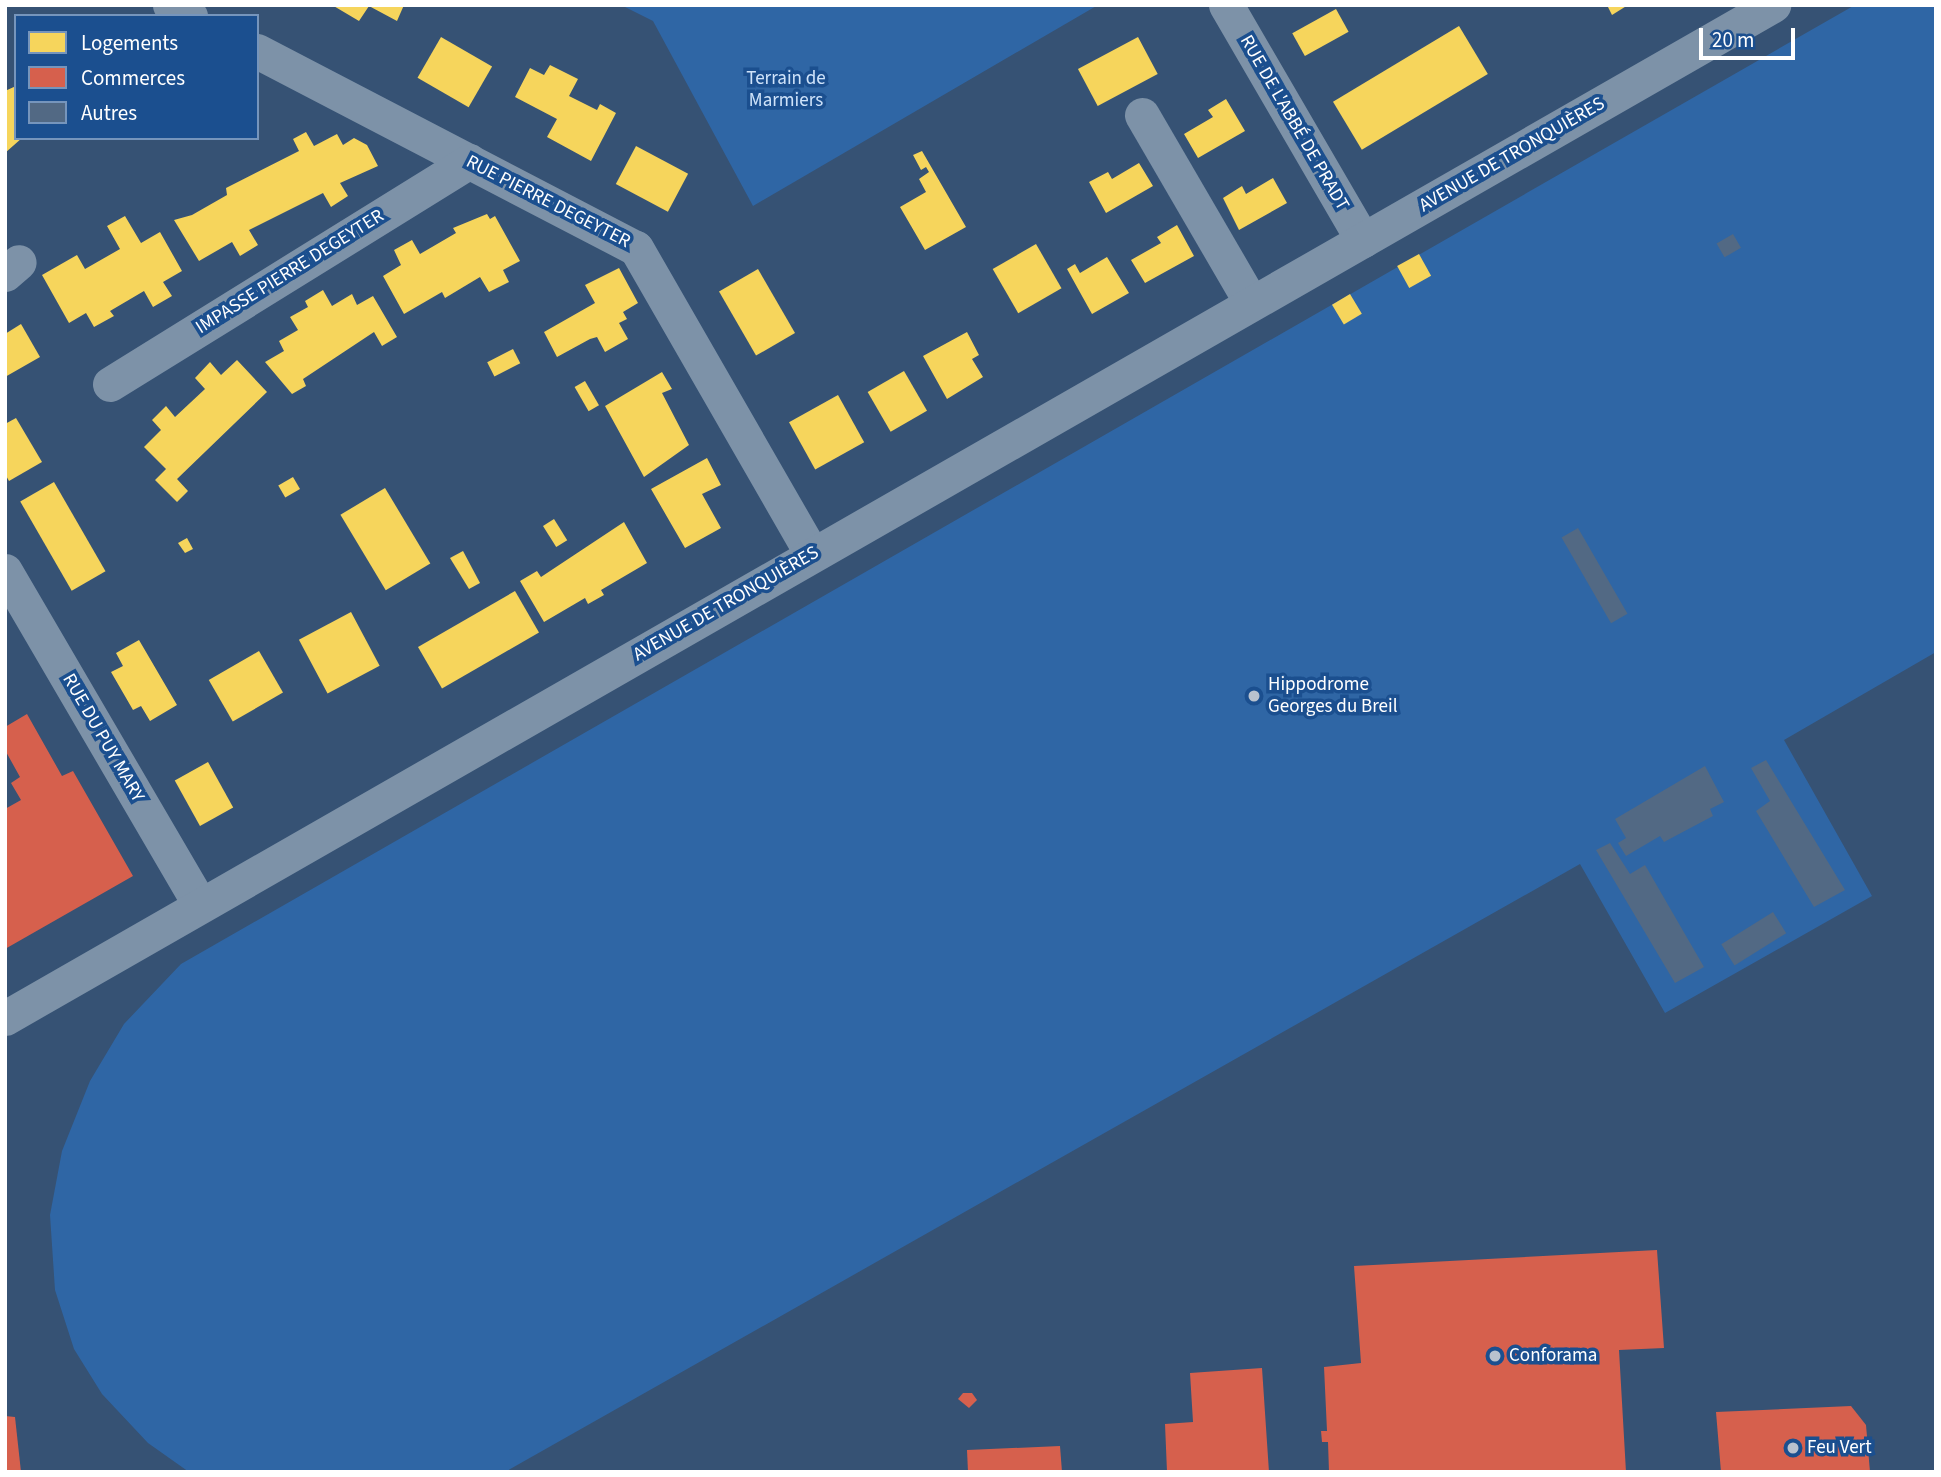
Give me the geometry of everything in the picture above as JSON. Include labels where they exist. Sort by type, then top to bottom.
[{"type":"street","points":[[170,5],[186,14]]},
{"type":"street","name":"RUE DE L'ABBÉ DE PRADT","points":[[1226,5],[1363,240]]},
{"type":"street","name":"AVENUE DE TRONQUIÈRES","points":[[5,1018],[1773,5]]},
{"type":"street","name":"RUE PIERRE DEGEYTER","points":[[259,52],[636,248],[812,554]]},
{"type":"street","points":[[1142,115],[1251,302]]},
{"type":"street","name":"IMPASSE PIERRE DEGEYTER","points":[[110,384],[469,161]]},
{"type":"street","name":"RUE DU PUY MARY","points":[[8,585],[200,905]]},
{"type":"green space","name":"Terrain de Marmiers","points":[[621,5],[1098,5],[753,206],[653,21]]},
{"type":"green space","name":"Hippodrome Georges du Breil","points":[[1855,5],[1936,5],[1936,652],[1784,740],[1872,896],[1665,1013],[1580,864],[505,1472],[189,1472],[148,1443],[102,1394],[74,1349],[55,1290],[50,1215],[62,1151],[90,1081],[124,1024],[181,964]]},
{"type":"building: Logements","points":[[332,5],[404,5],[397,21],[369,6],[359,21]]},
{"type":"building: Logements","points":[[1607,5],[1628,5],[1612,15]]},
{"type":"building: Logements","points":[[1336,9],[1349,32],[1305,56],[1292,33]]},
{"type":"building: Logements","points":[[1459,26],[1488,74],[1362,150],[1333,102]]},
{"type":"building: Logements","points":[[441,37],[492,66],[469,107],[418,78]]},
{"type":"building: Logements","points":[[1138,37],[1158,74],[1098,106],[1078,69]]},
{"type":"building: Logements","points":[[550,65],[578,79],[569,96],[597,110],[600,104],[616,113],[591,161],[547,137],[557,119],[515,97],[530,68],[544,75]]},
{"type":"building: Logements","points":[[14,87],[14,140],[20,140],[5,153],[5,91]]},
{"type":"building: Logements","points":[[1226,99],[1245,131],[1198,158],[1184,134],[1213,117],[1208,110]]},
{"type":"building: Logements","points":[[306,132],[314,146],[337,134],[343,145],[354,138],[367,145],[378,166],[340,183],[348,196],[331,207],[323,193],[249,230],[258,245],[240,256],[232,242],[199,261],[174,220],[192,215],[227,195],[226,188],[299,151],[293,139]]},
{"type":"building: Logements","points":[[636,146],[688,174],[668,212],[616,184]]},
{"type":"building: Logements","points":[[922,151],[966,227],[925,250],[900,207],[926,192],[919,179],[929,172],[926,167],[921,170],[913,155]]},
{"type":"building: Logements","points":[[1139,163],[1153,186],[1106,213],[1089,182],[1108,172],[1112,179]]},
{"type":"building: Logements","points":[[1273,178],[1287,203],[1239,230],[1223,198],[1242,186],[1246,194]]},
{"type":"building: Logements","points":[[487,214],[490,219],[495,216],[520,261],[503,270],[509,282],[489,292],[480,277],[445,298],[442,292],[404,314],[383,276],[401,265],[394,250],[412,240],[420,254],[456,233],[453,228]]},
{"type":"building: Logements","points":[[125,216],[141,243],[160,232],[182,271],[163,282],[172,296],[153,307],[144,291],[110,311],[114,316],[94,327],[86,313],[69,323],[42,275],[77,255],[85,269],[120,249],[107,226]]},
{"type":"building: Logements","points":[[1177,225],[1194,256],[1145,283],[1131,260],[1161,243],[1157,237]]},
{"type":"building: Logements","points":[[1036,244],[1062,288],[1018,313],[993,269]]},
{"type":"building: Logements","points":[[1419,254],[1431,276],[1409,288],[1397,266]]},
{"type":"building: Logements","points":[[1107,257],[1129,293],[1092,314],[1067,269],[1075,264],[1080,273]]},
{"type":"building: Logements","points":[[619,268],[638,303],[623,312],[627,319],[619,323],[628,339],[605,352],[597,337],[557,357],[544,332],[595,303],[585,285]]},
{"type":"building: Logements","points":[[758,269],[795,333],[756,356],[719,292]]},
{"type":"building: Logements","points":[[323,290],[332,306],[352,294],[357,305],[373,296],[397,337],[382,346],[374,332],[303,379],[306,386],[292,394],[265,362],[284,351],[279,341],[298,330],[290,317],[308,307],[305,301]]},
{"type":"building: Logements","points":[[1350,294],[1362,314],[1344,325],[1332,305]]},
{"type":"building: Logements","points":[[21,324],[40,357],[5,377],[5,334]]},
{"type":"building: Logements","points":[[967,332],[979,355],[972,359],[983,377],[947,399],[923,356]]},
{"type":"building: Logements","points":[[513,349],[520,363],[494,376],[487,362]]},
{"type":"building: Logements","points":[[237,360],[267,392],[177,479],[188,491],[177,502],[155,480],[166,469],[144,447],[161,430],[152,420],[166,406],[175,417],[205,389],[195,378],[210,362],[221,375]]},
{"type":"building: Logements","points":[[904,371],[927,411],[891,432],[868,392]]},
{"type":"building: Logements","points":[[662,372],[672,389],[662,393],[689,445],[644,477],[605,406]]},
{"type":"building: Logements","points":[[585,381],[599,405],[589,411],[575,387]]},
{"type":"building: Logements","points":[[838,395],[864,442],[815,469],[789,422]]},
{"type":"building: Logements","points":[[16,418],[42,462],[9,481],[5,474],[5,424]]},
{"type":"building: Logements","points":[[707,458],[721,485],[702,494],[721,528],[685,548],[651,489]]},
{"type":"building: Logements","points":[[293,477],[300,489],[285,498],[278,486]]},
{"type":"building: Logements","points":[[54,482],[106,571],[72,591],[20,502]]},
{"type":"building: Logements","points":[[385,488],[430,563],[386,590],[340,515]]},
{"type":"building: Logements","points":[[554,519],[567,540],[556,547],[543,526]]},
{"type":"building: Logements","points":[[624,522],[647,563],[601,590],[604,595],[588,604],[585,598],[544,622],[520,581],[537,571],[541,577]]},
{"type":"building: Logements","points":[[187,538],[193,549],[185,553],[178,543]]},
{"type":"building: Logements","points":[[463,551],[480,583],[469,589],[450,558]]},
{"type":"building: Logements","points":[[515,591],[539,633],[442,689],[418,647]]},
{"type":"building: Logements","points":[[351,612],[380,666],[328,694],[299,640]]},
{"type":"building: Logements","points":[[139,640],[177,705],[150,721],[141,706],[133,710],[111,672],[123,666],[116,653]]},
{"type":"building: Logements","points":[[259,651],[283,693],[233,722],[209,680]]},
{"type":"building: Logements","points":[[208,762],[233,807],[200,826],[175,780]]},
{"type":"building: Commerces","points":[[27,714],[62,776],[73,771],[133,876],[5,949],[5,809],[21,800],[11,783],[20,777],[5,750],[5,727]]},
{"type":"building: Commerces","name":"Conforama","points":[[1657,1250],[1664,1348],[1619,1350],[1626,1472],[1329,1472],[1328,1442],[1322,1442],[1321,1431],[1327,1431],[1324,1367],[1361,1363],[1354,1266]]},
{"type":"building: Commerces","points":[[1262,1368],[1269,1472],[1167,1472],[1165,1424],[1193,1422],[1190,1373]]},
{"type":"building: Commerces","points":[[963,1393],[972,1393],[977,1400],[969,1408],[958,1399]]},
{"type":"building: Commerces","name":"Feu Vert","points":[[1851,1406],[1866,1425],[1870,1472],[1721,1472],[1716,1412]]},
{"type":"building: Commerces","points":[[5,1416],[15,1417],[21,1472],[5,1472]]},
{"type":"building: Commerces","points":[[1060,1446],[1062,1472],[968,1472],[967,1450]]},
{"type":"building: Autres","points":[[1733,234],[1741,248],[1725,257],[1717,244]]},
{"type":"building: Autres","points":[[1578,528],[1628,614],[1611,623],[1562,538]]},
{"type":"building: Autres","points":[[1766,760],[1845,890],[1814,907],[1756,811],[1770,801],[1751,768]]},
{"type":"building: Autres","points":[[1705,766],[1724,802],[1710,809],[1713,816],[1664,842],[1660,836],[1626,856],[1618,843],[1626,838],[1615,819]]},
{"type":"building: Autres","points":[[1610,843],[1630,874],[1645,865],[1704,967],[1675,983],[1596,850]]},
{"type":"building: Autres","points":[[1773,912],[1786,933],[1735,966],[1721,944]]},
{"type":"place","name":"Hippodrome Georges du Breil","points":[[1254,696]]},
{"type":"place","name":"Conforama","points":[[1495,1356]]},
{"type":"place","name":"Feu Vert","points":[[1793,1448]]}]
